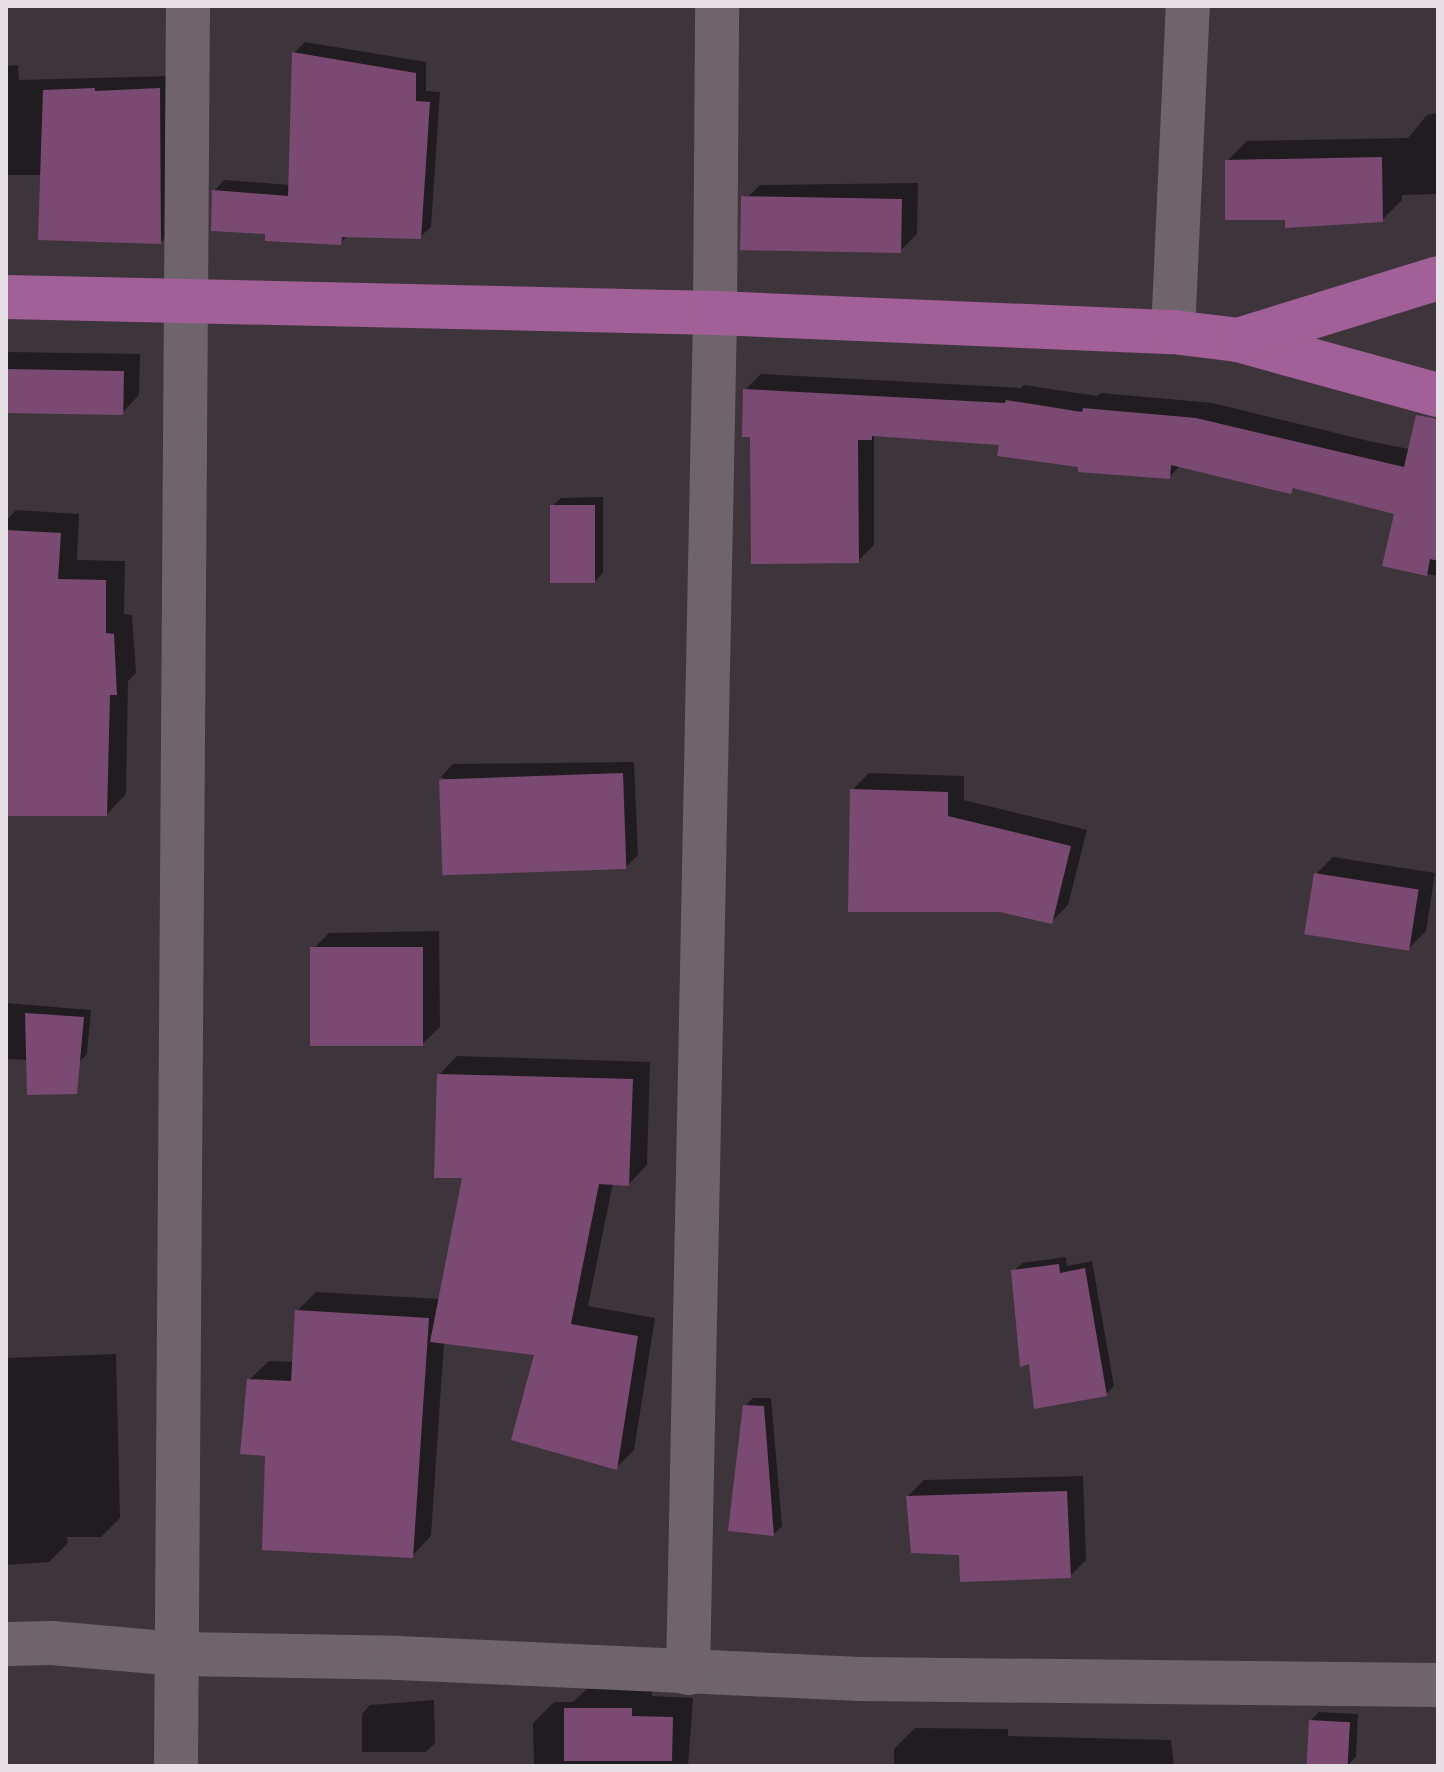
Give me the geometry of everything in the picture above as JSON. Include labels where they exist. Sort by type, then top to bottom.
[{"type":"main road","points":[[1238,340],[1438,278]]},
{"type":"main road","points":[[6,297],[715,313],[1173,332],[1238,340],[1438,395]]},
{"type":"street","points":[[176,1766],[188,6]]},
{"type":"street","points":[[688,1673],[715,313],[717,6]]},
{"type":"street","points":[[1173,332],[1188,6]]},
{"type":"street","points":[[6,1644],[52,1643],[179,1654],[398,1658],[861,1679],[1438,1685]]},
{"type":"building","points":[[292,52],[416,73],[416,101],[430,102],[421,239],[342,237],[341,245],[265,241],[265,234],[211,231],[212,190],[288,196]]},
{"type":"building","points":[[95,88],[95,91],[160,88],[161,244],[38,240],[43,90]]},
{"type":"building","points":[[1382,157],[1383,222],[1285,228],[1285,220],[1225,220],[1225,160]]},
{"type":"building","points":[[741,196],[902,199],[901,253],[740,250]]},
{"type":"building","points":[[6,369],[124,371],[123,415],[6,413]]},
{"type":"building","points":[[743,389],[1005,403],[1006,400],[1082,412],[1083,408],[1196,418],[1404,467],[1416,415],[1438,419],[1438,561],[1430,559],[1427,576],[1382,566],[1394,514],[1293,488],[1291,494],[1171,465],[1170,479],[1078,472],[1078,467],[997,456],[999,445],[872,436],[872,440],[858,440],[859,563],[751,564],[750,437],[742,437]]},
{"type":"building","points":[[550,505],[595,505],[595,583],[550,583]]},
{"type":"building","points":[[6,530],[61,533],[58,579],[106,580],[106,633],[114,634],[117,695],[110,695],[107,816],[6,816]]},
{"type":"building","points":[[623,773],[626,869],[442,875],[439,779]]},
{"type":"building","points":[[850,789],[948,792],[948,816],[1071,846],[1052,924],[1000,912],[848,912]]},
{"type":"building","points":[[1314,873],[1419,890],[1409,951],[1304,934]]},
{"type":"building","points":[[310,947],[423,947],[423,1046],[310,1046]]},
{"type":"building","points":[[25,1013],[84,1017],[77,1094],[27,1095]]},
{"type":"building","points":[[437,1074],[633,1079],[629,1186],[599,1184],[571,1324],[638,1336],[617,1470],[511,1440],[534,1355],[430,1342],[462,1178],[434,1178]]},
{"type":"building","points":[[1059,1264],[1060,1273],[1085,1268],[1107,1396],[1034,1409],[1029,1364],[1020,1367],[1011,1270]]},
{"type":"building","points":[[295,1310],[429,1318],[413,1558],[262,1550],[265,1456],[240,1454],[247,1379],[291,1381]]},
{"type":"building","points":[[743,1405],[764,1406],[774,1536],[728,1531]]},
{"type":"building","points":[[1067,1491],[1071,1578],[960,1582],[959,1555],[911,1553],[906,1496]]},
{"type":"building","points":[[564,1708],[632,1708],[632,1716],[673,1717],[672,1761],[564,1761]]},
{"type":"building","points":[[1309,1720],[1350,1722],[1348,1766],[1307,1766]]}]
